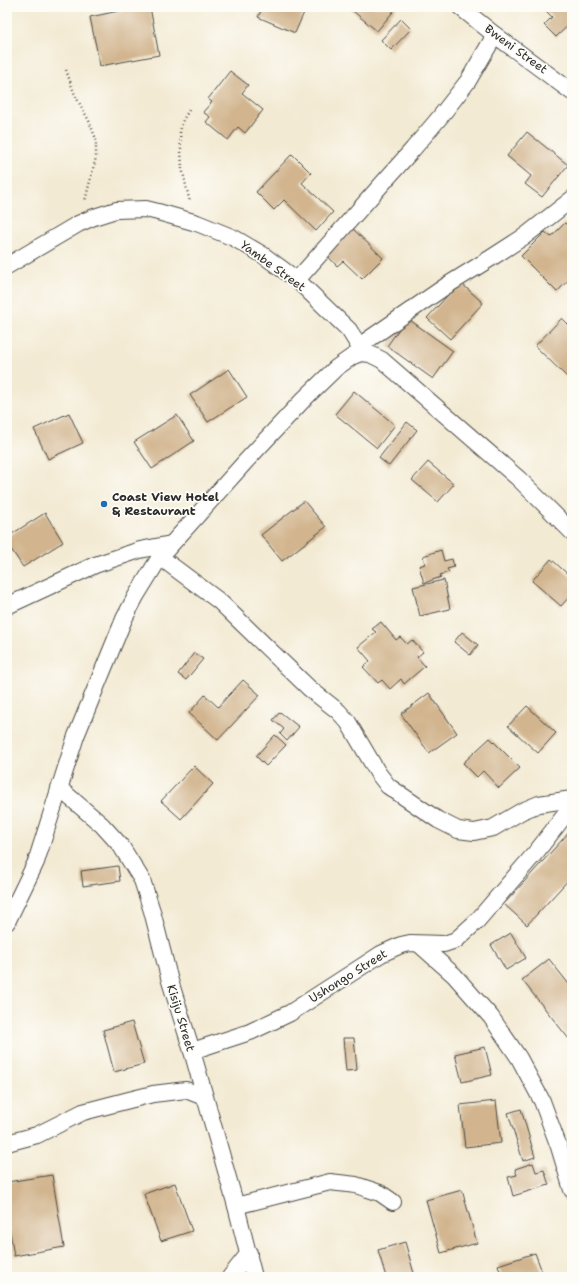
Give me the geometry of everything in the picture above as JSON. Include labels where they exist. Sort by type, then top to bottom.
[{"type":"street","name":"Bweni Street","points":[[465,9],[495,35],[539,66],[572,92]]},
{"type":"street","points":[[297,280],[440,117],[468,81],[495,35]]},
{"type":"street","points":[[7,922],[36,862],[76,736],[124,619],[160,557],[246,461],[303,400],[336,368],[446,286],[525,236],[572,199]]},
{"type":"street","name":"Yambe Street","points":[[7,266],[78,224],[94,217],[116,210],[146,209],[197,223],[234,238],[263,255],[297,280],[349,330],[360,350]]},
{"type":"street","points":[[360,350],[382,360],[519,479],[572,532]]},
{"type":"street","points":[[7,606],[95,565],[140,550],[171,544]]},
{"type":"street","points":[[160,557],[219,601],[310,689],[338,711],[348,722],[378,773],[388,786],[438,820],[458,830],[474,832],[492,828],[522,811],[539,804],[572,799]]},
{"type":"street","name":"Kisiju Street","points":[[59,788],[102,825],[121,846],[142,880],[236,1206],[254,1277]]},
{"type":"street","name":"Ushongo Street","points":[[192,1051],[250,1032],[290,1012],[381,954],[401,945],[410,943],[444,944],[456,940],[477,921],[491,905],[537,851],[572,806]]},
{"type":"street","points":[[419,944],[454,975],[491,1018],[519,1058],[542,1100],[559,1147],[572,1190]]},
{"type":"street","points":[[7,1142],[37,1135],[83,1112],[153,1094],[186,1090],[204,1097]]},
{"type":"street","points":[[236,1206],[330,1182],[356,1185],[380,1193],[393,1202]]},
{"type":"street","points":[[230,1277],[249,1253]]},
{"type":"path","points":[[66,70],[75,95],[92,128],[97,144],[95,163],[78,224]]},
{"type":"path","points":[[189,110],[183,120],[180,132],[182,168],[188,196],[197,223]]},
{"type":"building","points":[[138,7],[150,7],[159,55],[100,66],[90,17]]},
{"type":"building","points":[[263,7],[306,8],[295,33],[258,17]]},
{"type":"building","points":[[348,7],[397,7],[377,31]]},
{"type":"building","points":[[542,7],[572,7],[572,22],[556,37],[544,25],[552,17]]},
{"type":"building","points":[[401,19],[411,29],[391,50],[381,40]]},
{"type":"building","points":[[230,71],[248,85],[242,93],[263,110],[245,133],[238,127],[228,140],[206,122],[210,117],[203,112],[212,102],[208,99]]},
{"type":"building","points":[[527,132],[568,165],[542,197],[525,184],[531,176],[507,156]]},
{"type":"building","points":[[292,154],[311,173],[302,183],[333,212],[316,231],[284,200],[274,210],[256,192]]},
{"type":"building","points":[[565,223],[572,230],[572,276],[557,292],[521,256],[545,232],[551,237]]},
{"type":"building","points":[[350,226],[383,258],[362,279],[343,261],[337,266],[324,252]]},
{"type":"building","points":[[460,282],[483,303],[450,339],[427,318]]},
{"type":"building","points":[[407,318],[453,351],[433,379],[387,346]]},
{"type":"building","points":[[562,318],[572,328],[572,373],[568,378],[535,346]]},
{"type":"building","points":[[229,369],[247,397],[208,422],[190,395]]},
{"type":"building","points":[[354,391],[395,425],[377,448],[335,414]]},
{"type":"building","points":[[69,413],[83,443],[48,459],[34,429]]},
{"type":"building","points":[[177,415],[194,441],[152,469],[134,442]]},
{"type":"building","points":[[407,422],[417,430],[389,466],[379,458]]},
{"type":"building","points":[[428,462],[454,484],[438,502],[412,480]]},
{"type":"building","points":[[304,501],[326,527],[282,561],[261,535]]},
{"type":"building","points":[[45,513],[63,542],[23,567],[7,543],[7,537]]},
{"type":"building","points":[[441,550],[444,561],[452,559],[454,567],[447,569],[449,572],[440,575],[441,577],[424,583],[419,566],[425,564],[423,556]]},
{"type":"building","points":[[551,559],[572,578],[572,594],[561,606],[532,581]]},
{"type":"building","points":[[444,580],[450,609],[420,616],[413,587]]},
{"type":"building","points":[[381,622],[396,640],[400,637],[407,644],[412,640],[423,652],[417,657],[425,666],[404,684],[401,679],[390,689],[382,680],[378,683],[363,667],[370,661],[358,647],[376,632],[372,629]]},
{"type":"building","points":[[462,632],[478,645],[470,655],[454,642]]},
{"type":"building","points":[[194,653],[203,659],[186,680],[178,674]]},
{"type":"building","points":[[243,680],[260,695],[218,740],[189,713],[205,695],[218,707]]},
{"type":"building","points":[[429,693],[457,733],[429,753],[401,714]]},
{"type":"building","points":[[527,706],[556,733],[538,753],[508,726]]},
{"type":"building","points":[[280,712],[299,727],[287,741],[280,734],[284,729],[273,720]]},
{"type":"building","points":[[275,735],[286,745],[266,766],[256,756]]},
{"type":"building","points":[[490,738],[520,768],[499,788],[483,771],[477,777],[463,763]]},
{"type":"building","points":[[194,766],[213,784],[181,819],[161,801]]},
{"type":"building","points":[[572,829],[572,876],[527,925],[504,904]]},
{"type":"building","points":[[118,866],[120,881],[83,886],[81,871]]},
{"type":"building","points":[[511,933],[526,958],[506,970],[491,945]]},
{"type":"building","points":[[549,959],[572,988],[572,1037],[569,1039],[522,980]]},
{"type":"building","points":[[132,1022],[144,1064],[114,1072],[103,1030]]},
{"type":"building","points":[[343,1038],[354,1038],[357,1070],[346,1071]]},
{"type":"building","points":[[485,1047],[492,1075],[462,1082],[455,1054]]},
{"type":"building","points":[[496,1101],[501,1143],[465,1147],[460,1105]]},
{"type":"building","points":[[521,1109],[535,1157],[523,1161],[508,1113]]},
{"type":"building","points":[[533,1163],[536,1172],[544,1170],[549,1185],[513,1196],[508,1177],[517,1175],[515,1169]]},
{"type":"building","points":[[52,1175],[64,1247],[14,1256],[7,1213],[7,1182]]},
{"type":"building","points":[[175,1183],[192,1231],[161,1241],[144,1194]]},
{"type":"building","points":[[462,1190],[477,1243],[441,1253],[426,1200]]},
{"type":"building","points":[[405,1242],[415,1277],[386,1277],[378,1250]]},
{"type":"building","points":[[535,1253],[544,1277],[502,1277],[498,1265]]},
{"type":"place","name":"Coast View Hotel & Restaurant","points":[[104,504]]}]
